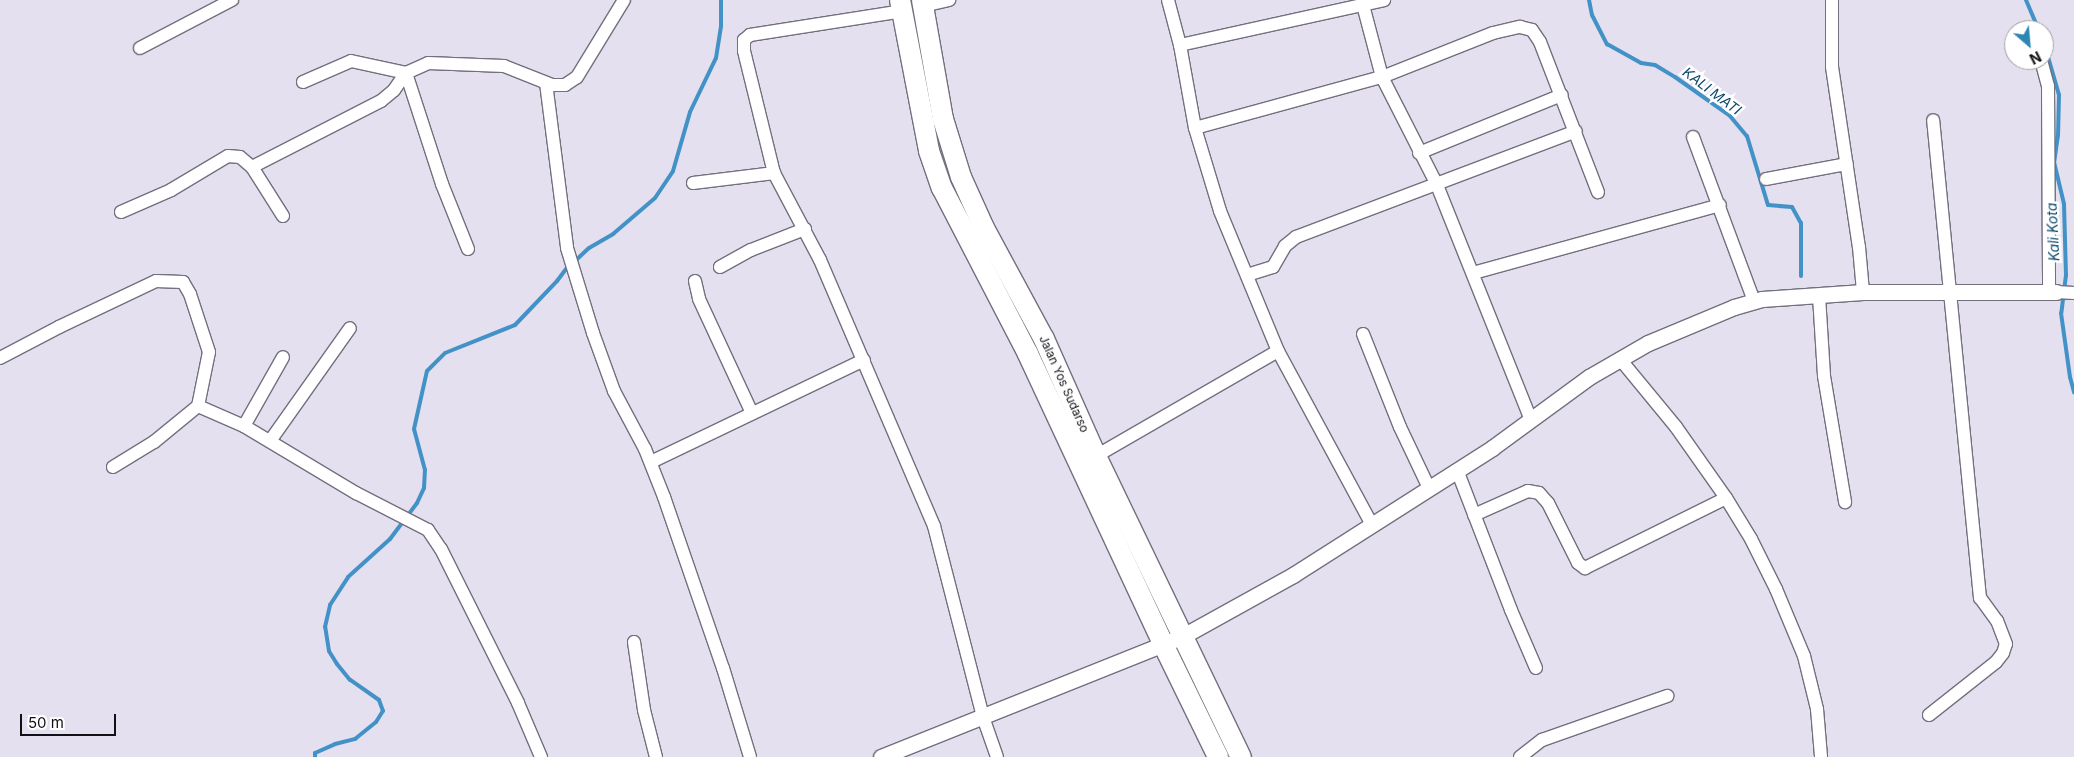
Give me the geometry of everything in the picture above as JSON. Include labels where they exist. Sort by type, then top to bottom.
[{"type":"highway","name":"Jalan Yos Sudarso","points":[[922,3],[947,135],[961,177],[975,232],[1028,354],[1162,644],[1218,757]]},
{"type":"highway","name":"Jalan Yos Sudarso","points":[[902,6],[929,151],[942,188],[975,232],[1044,339],[1096,456],[1241,757]]},
{"type":"street","points":[[140,48],[232,0]]},
{"type":"street","points":[[252,167],[381,101],[394,90],[406,73],[428,63],[504,66],[546,83],[562,86],[576,78],[624,0]]},
{"type":"street","points":[[922,3],[949,0]]},
{"type":"street","points":[[1168,0],[1180,45],[1195,128],[1220,211],[1278,351],[1372,525]]},
{"type":"street","points":[[1180,45],[1384,0]]},
{"type":"street","points":[[1832,0],[1832,67],[1848,164],[1863,292]]},
{"type":"street","points":[[1363,4],[1382,77],[1437,185],[1530,420]]},
{"type":"street","points":[[902,6],[750,35],[744,40],[744,51],[774,173],[805,229],[864,360],[941,547],[983,716],[998,757]]},
{"type":"street","points":[[1195,128],[1382,77],[1493,33],[1526,28],[1538,37],[1576,131],[1598,192]]},
{"type":"street","points":[[303,82],[351,61],[406,73]]},
{"type":"street","points":[[2044,70],[2048,86],[2052,292]]},
{"type":"street","points":[[406,73],[442,184],[468,250]]},
{"type":"street","points":[[546,83],[567,248],[602,361],[614,391],[651,462],[723,668],[750,757]]},
{"type":"street","points":[[1419,152],[1562,95]]},
{"type":"street","points":[[1929,715],[1996,662],[2003,653],[2006,644],[1997,621],[1980,598],[1933,120]]},
{"type":"street","points":[[1247,275],[1273,267],[1285,246],[1296,237],[1576,131]]},
{"type":"street","points":[[1693,137],[1720,205],[1754,301]]},
{"type":"street","points":[[121,212],[171,190],[228,156],[240,157],[252,167],[283,216]]},
{"type":"street","points":[[1766,179],[1848,164]]},
{"type":"street","points":[[693,183],[774,173]]},
{"type":"street","points":[[1473,273],[1720,205]]},
{"type":"street","points":[[720,267],[751,250],[805,229]]},
{"type":"street","points":[[0,358],[156,281],[183,282],[190,294],[209,352],[198,406],[154,442],[113,467]]},
{"type":"street","points":[[695,281],[699,298],[752,413]]},
{"type":"street","points":[[881,757],[1183,636],[1293,575],[1372,525],[1458,470],[1589,377],[1648,343],[1754,301],[1863,292],[2074,293]]},
{"type":"street","points":[[1819,296],[1824,376],[1845,502]]},
{"type":"street","points":[[270,442],[350,328]]},
{"type":"street","points":[[1363,334],[1400,427],[1429,488]]},
{"type":"street","points":[[1096,456],[1278,351]]},
{"type":"street","points":[[244,426],[283,357]]},
{"type":"street","points":[[1620,359],[1676,427],[1726,498],[1751,539],[1776,589],[1804,656],[1817,709],[1821,757]]},
{"type":"street","points":[[651,462],[864,360]]},
{"type":"street","points":[[198,406],[244,426],[356,493],[392,512],[413,520],[428,530],[441,549],[518,703],[541,757]]},
{"type":"street","points":[[1458,470],[1536,668]]},
{"type":"street","points":[[1474,514],[1528,491],[1539,493],[1548,503],[1578,563],[1585,568],[1726,498]]},
{"type":"street","points":[[634,642],[644,710],[656,757]]},
{"type":"street","points":[[1520,757],[1542,740],[1667,696]]},
{"type":"waterway","points":[[575,261],[589,248],[613,234],[655,198],[673,171],[690,112],[716,58],[721,25],[721,0]]},
{"type":"waterway","name":"KALI MATI","points":[[1589,0],[1592,15],[1607,44],[1641,63],[1655,65],[1675,77],[1730,116],[1747,136],[1768,205],[1792,207],[1801,223],[1801,276]]},
{"type":"waterway","name":"Kali Kota","points":[[2026,0],[2035,20]]},
{"type":"waterway","name":"Kali Kota","points":[[2052,70],[2059,95],[2058,135],[2054,162],[2064,204],[2066,275],[2061,313],[2070,377],[2074,392]]},
{"type":"waterway","points":[[315,757],[315,753],[335,744],[355,739],[376,722],[383,711],[379,700],[350,680],[337,664],[329,651],[325,627],[330,605],[348,577],[390,539],[417,503],[424,488],[425,470],[414,429],[427,371],[445,353],[515,325],[557,281],[569,265]]}]
